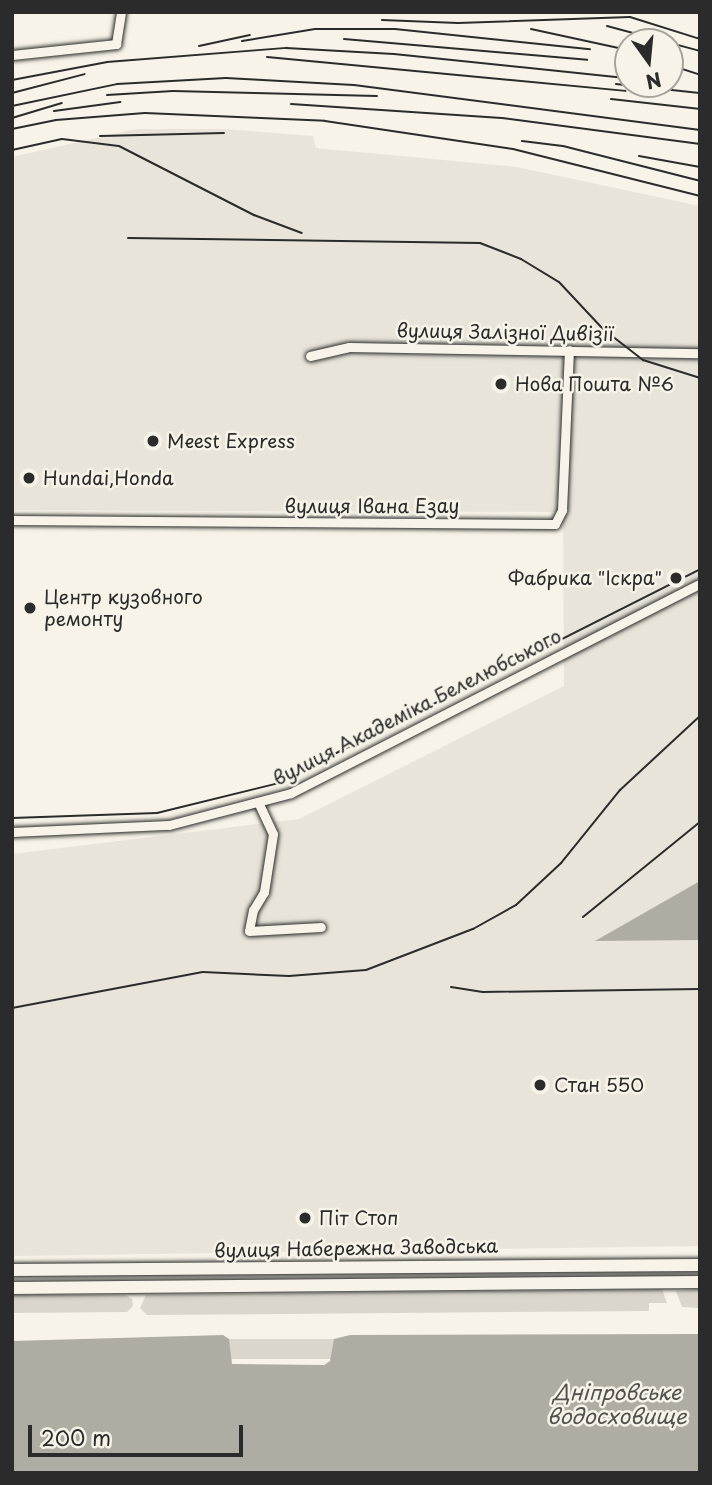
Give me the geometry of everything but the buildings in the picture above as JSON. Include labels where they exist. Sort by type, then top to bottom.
[{"type":"main road","name":"вулиця Набережна Заводська","points":[[12,1270],[700,1265]]},
{"type":"main road","name":"вулиця Набережна Заводська","points":[[12,1288],[700,1282]]},
{"type":"street","points":[[12,55],[116,44],[121,12]]},
{"type":"street","name":"вулиця Залізної Дивізії","points":[[310,356],[349,347],[700,353]]},
{"type":"street","name":"вулиця Івана Езау","points":[[12,520],[555,524],[562,510],[569,350]]},
{"type":"street","name":"вулиця Академіка Белелюбського","points":[[12,832],[137,829],[259,804],[321,779],[700,584]]},
{"type":"street","points":[[259,804],[273,834],[264,892],[253,910],[249,931],[321,927]]},
{"type":"shaded area","points":[[136,129],[226,129],[313,136],[316,148],[517,167],[700,206],[700,1246],[12,1256],[12,854],[299,819],[564,686],[563,512],[12,510],[12,157]]},
{"type":"shaded area","points":[[662,1289],[667,1303],[649,1303],[649,1311],[147,1315],[140,1308],[146,1295]]},
{"type":"shaded area","points":[[700,1289],[700,1308],[682,1307],[676,1291]]},
{"type":"shaded area","points":[[12,1295],[125,1295],[132,1299],[133,1306],[127,1312],[12,1313]]},
{"type":"shaded area","points":[[229,1339],[334,1339],[334,1359],[229,1359]]},
{"type":"water","points":[[700,881],[700,940],[595,941]]},
{"type":"water","name":"Дніпровське водосховище","points":[[700,1334],[700,1473],[12,1473],[12,1341],[223,1335],[229,1339],[232,1364],[324,1365],[330,1361],[334,1339],[350,1335]]},
{"type":"tram line","points":[[12,818],[157,813],[275,784],[700,569]]},
{"type":"railway","points":[[382,20],[458,23],[630,17],[700,39]]},
{"type":"railway","points":[[607,26],[700,51]]},
{"type":"railway","points":[[242,41],[315,29],[395,29],[590,49]]},
{"type":"railway","points":[[531,29],[614,47]]},
{"type":"railway","points":[[199,46],[250,35]]},
{"type":"railway","points":[[344,39],[587,60]]},
{"type":"railway","points":[[12,80],[107,62],[286,48],[394,54],[614,77]]},
{"type":"railway","points":[[267,57],[614,90]]},
{"type":"railway","points":[[684,70],[700,75]]},
{"type":"railway","points":[[12,93],[85,74]]},
{"type":"railway","points":[[12,106],[117,84],[226,78],[354,85],[700,130]]},
{"type":"railway","points":[[107,95],[173,91],[377,96]]},
{"type":"railway","points":[[684,91],[700,93]]},
{"type":"railway","points":[[611,99],[700,109]]},
{"type":"railway","points":[[54,111],[120,102]]},
{"type":"railway","points":[[12,118],[62,103]]},
{"type":"railway","points":[[291,104],[502,118],[700,144]]},
{"type":"railway","points":[[12,129],[56,120],[145,113],[325,121],[513,149],[700,196]]},
{"type":"railway","points":[[100,136],[224,133]]},
{"type":"railway","points":[[12,150],[62,139],[119,146],[254,215],[302,233]]},
{"type":"railway","points":[[522,141],[563,146],[700,181]]},
{"type":"railway","points":[[639,156],[700,167]]},
{"type":"railway","points":[[128,238],[480,243],[521,259],[559,282],[603,329],[643,360],[700,378]]},
{"type":"railway","points":[[12,1008],[203,972],[289,976],[366,970],[473,929],[516,905],[561,863],[620,790],[700,716]]},
{"type":"railway","points":[[583,917],[700,822]]},
{"type":"railway","points":[[451,987],[483,992],[700,989]]},
{"type":"place","name":"Нова Пошта №6","points":[[501,384]]},
{"type":"place","name":"Meest Express","points":[[153,441]]},
{"type":"place","name":"Hundai,Honda","points":[[29,478]]},
{"type":"place","name":"Фабрика \"Іскра\"","points":[[676,578]]},
{"type":"place","name":"Центр кузовного ремонту","points":[[30,608]]},
{"type":"place","name":"Стан 550","points":[[540,1085]]},
{"type":"place","name":"Піт Стоп","points":[[305,1218]]}]
